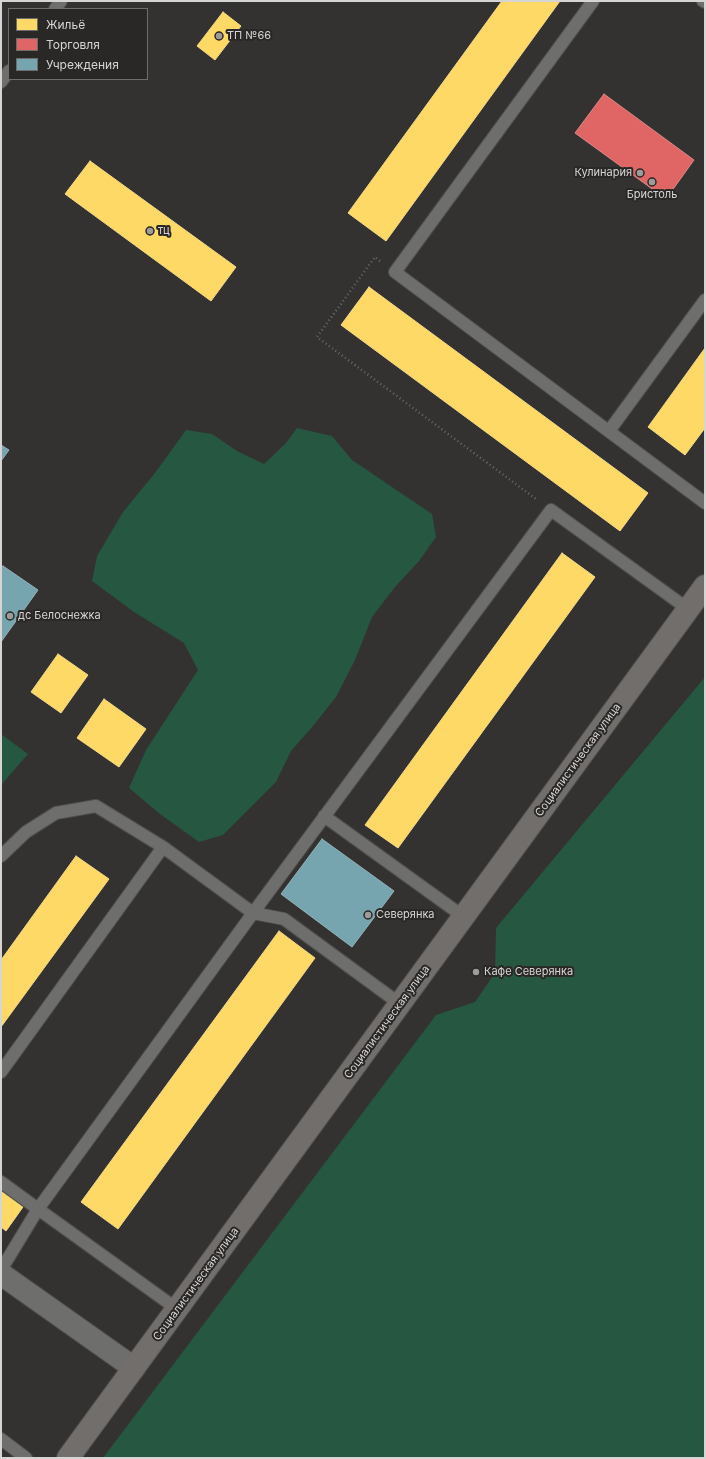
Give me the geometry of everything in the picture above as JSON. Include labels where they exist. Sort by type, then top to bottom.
[{"type":"main road","name":"Социалистическая улица","points":[[68,1458],[705,586]]},
{"type":"street","points":[[1,1274],[134,1368]]},
{"type":"lane","points":[[593,1],[395,272],[705,503]]},
{"type":"lane","points":[[1,82],[8,72]]},
{"type":"lane","points":[[609,431],[705,300]]},
{"type":"lane","points":[[1,1270],[38,1209],[324,816],[551,510],[688,609]]},
{"type":"lane","points":[[1,856],[26,832],[56,812],[96,806],[163,847],[253,913],[284,919],[400,1004]]},
{"type":"lane","points":[[324,816],[464,917]]},
{"type":"lane","points":[[1,1072],[163,847]]},
{"type":"lane","points":[[1,1182],[177,1309]]},
{"type":"lane","points":[[1,1439],[26,1458]]},
{"type":"path","points":[[395,272],[375,258],[317,337],[551,510]]},
{"type":"green space","points":[[297,428],[332,436],[352,460],[432,514],[436,537],[419,561],[395,587],[372,617],[355,660],[336,697],[291,751],[276,782],[223,835],[199,842],[160,814],[129,788],[146,750],[198,670],[184,643],[134,612],[92,581],[97,556],[123,512],[155,473],[186,430],[212,434],[237,451],[264,464],[286,443]]},
{"type":"green space","points":[[705,677],[705,1458],[103,1458],[436,1015],[475,1002],[495,973],[496,928]]},
{"type":"green space","points":[[1,734],[28,754],[1,785]]},
{"type":"building: Жильё","points":[[502,1],[560,1],[386,241],[348,213]]},
{"type":"building: Жильё","name":"ТП №66","points":[[223,12],[241,26],[215,60],[197,46]]},
{"type":"building: Жильё","name":"тц","points":[[90,161],[236,267],[211,301],[65,194]]},
{"type":"building: Жильё","points":[[369,287],[648,493],[620,531],[341,325]]},
{"type":"building: Жильё","points":[[705,348],[705,428],[685,455],[648,427]]},
{"type":"building: Жильё","points":[[562,553],[595,577],[398,848],[365,825]]},
{"type":"building: Жильё","points":[[58,654],[88,675],[61,713],[31,692]]},
{"type":"building: Жильё","points":[[104,699],[146,729],[119,767],[77,738]]},
{"type":"building: Жильё","points":[[76,856],[109,879],[1,1027],[1,960]]},
{"type":"building: Жильё","points":[[279,931],[315,958],[118,1229],[81,1202]]},
{"type":"building: Жильё","points":[[1,1191],[23,1207],[6,1231],[1,1227]]},
{"type":"building: Торговля","points":[[604,94],[694,160],[666,199],[575,133]]},
{"type":"building: Учреждения","points":[[1,445],[9,450],[1,461]]},
{"type":"building: Учреждения","name":"дс Белоснежка","points":[[3,566],[38,590],[1,642],[1,568]]},
{"type":"building: Учреждения","points":[[322,839],[394,891],[352,947],[281,894]]},
{"type":"place","name":"ТП №66","points":[[219,36]]},
{"type":"place","name":"Кулинария","points":[[640,173]]},
{"type":"place","name":"Бристоль","points":[[652,182]]},
{"type":"place","name":"тц","points":[[150,231]]},
{"type":"place","name":"дс Белоснежка","points":[[10,616]]},
{"type":"place","name":"Северянка","points":[[368,915]]},
{"type":"place","name":"Кафе Северянка","points":[[476,972]]}]
